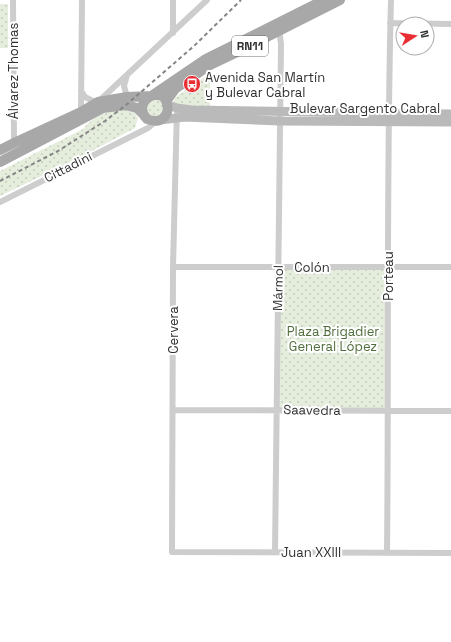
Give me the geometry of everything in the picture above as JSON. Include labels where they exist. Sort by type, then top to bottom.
[{"type":"main road","name":"RN11","points":[[158,121],[172,108],[175,88],[210,64],[231,55],[324,0]]},
{"type":"main road","name":"RN11","points":[[152,95],[206,59],[340,0]]},
{"type":"main road","points":[[142,119],[141,108],[152,95]]},
{"type":"main road","points":[[0,150],[81,112],[97,102],[127,97],[160,95],[164,97],[172,108]]},
{"type":"main road","points":[[0,162],[103,108],[132,106],[137,108],[142,119]]},
{"type":"main road","name":"Bulevar Sargento Cabral","points":[[172,108],[280,117],[388,117],[451,114]]},
{"type":"main road","name":"Bulevar Sargento Cabral","points":[[388,117],[451,122]]},
{"type":"main road","points":[[142,119],[158,121]]},
{"type":"street","name":"Álvarez Thomas","points":[[13,0],[14,143]]},
{"type":"street","points":[[81,112],[82,0]]},
{"type":"street","points":[[173,0],[173,33]]},
{"type":"street","points":[[81,90],[86,97],[97,102],[207,0]]},
{"type":"street","name":"Porteau","points":[[387,552],[389,412],[388,117],[390,0]]},
{"type":"street","points":[[390,23],[451,24]]},
{"type":"street","name":"Mármol","points":[[275,552],[281,44],[278,27]]},
{"type":"street","points":[[127,97],[124,86],[125,79],[129,72]]},
{"type":"street","name":"Cervera","points":[[172,108],[172,552]]},
{"type":"street","points":[[136,133],[142,119]]},
{"type":"street","name":"Cittadini","points":[[0,202],[148,128],[158,121]]},
{"type":"street","name":"Colón","points":[[173,267],[451,267]]},
{"type":"street","name":"Saavedra","points":[[173,410],[389,412],[451,411]]},
{"type":"street","name":"Juan XXIII","points":[[172,552],[451,553]]},
{"type":"green space","points":[[0,4],[8,4],[8,48],[0,48]]},
{"type":"green space","points":[[206,76],[210,83],[210,108],[175,105],[174,100],[176,97]]},
{"type":"green space","points":[[156,98],[164,103],[162,113],[155,117],[148,115],[145,107]]},
{"type":"green space","points":[[126,109],[133,111],[138,118],[135,128],[75,160],[0,196],[0,171],[83,129],[87,124],[102,114]]},
{"type":"green space","name":"Plaza Brigadier General López","points":[[279,267],[388,268],[389,412],[277,410]]},
{"type":"railway","points":[[0,181],[58,151],[105,121],[126,105],[194,46],[241,0]]},
{"type":"place","name":"Avenida San Martín y Bulevar Cabral","points":[[192,84]]}]
